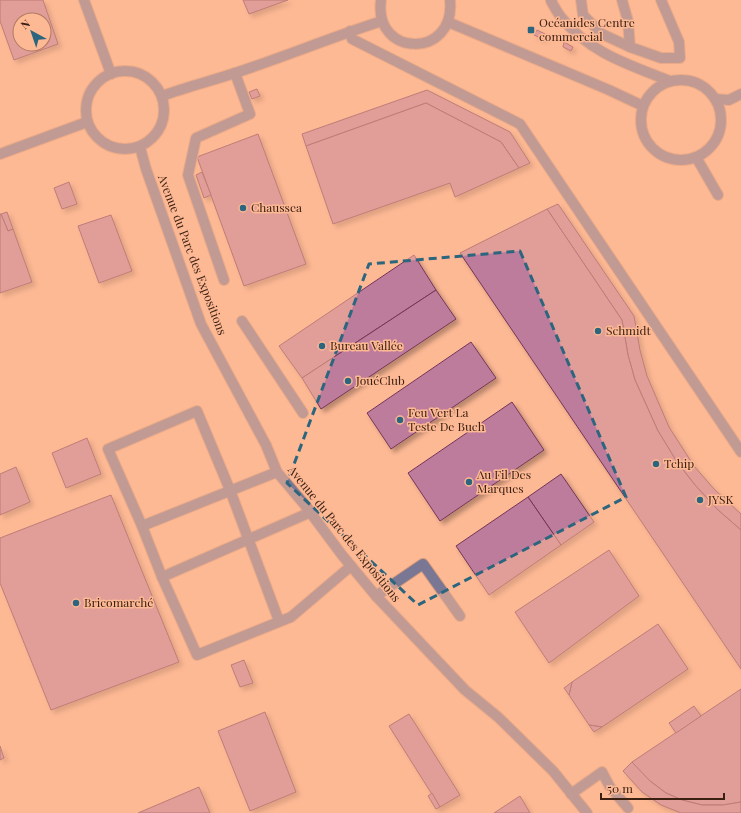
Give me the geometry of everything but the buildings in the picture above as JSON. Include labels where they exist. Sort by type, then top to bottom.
[{"type":"street","points":[[84,0],[111,74]]},
{"type":"street","points":[[381,0],[380,10],[382,21],[387,30],[394,38],[414,44],[425,43],[435,38],[443,31],[448,22],[451,11],[450,0]]},
{"type":"street","points":[[552,0],[551,1],[561,17],[587,43],[614,59],[670,81]]},
{"type":"street","points":[[581,0],[583,16],[602,34],[630,48],[661,58],[680,58],[679,42],[661,0]]},
{"type":"street","points":[[622,0],[628,21],[630,48]]},
{"type":"street","points":[[162,96],[183,88],[235,73],[350,31],[382,21]]},
{"type":"street","points":[[448,22],[609,90],[643,106]]},
{"type":"street","points":[[350,31],[352,39],[520,124],[741,452]]},
{"type":"street","points":[[125,71],[138,73],[149,79],[162,96],[164,113],[161,126],[154,137],[140,147],[118,149],[106,144],[95,136],[87,122],[87,100],[92,88],[101,79],[111,74],[125,71]]},
{"type":"street","points":[[224,280],[188,175],[196,138],[250,114],[235,73]]},
{"type":"street","points":[[683,80],[695,82],[706,89],[715,99],[720,112],[721,126],[716,139],[708,150],[696,157],[682,160],[669,158],[657,152],[648,143],[642,131],[641,119],[643,106],[649,95],[659,87],[670,81],[683,80]]},
{"type":"street","points":[[715,99],[729,100],[741,94]]},
{"type":"street","points":[[0,154],[87,122]]},
{"type":"street","name":"Avenue du Parc des Expositions","points":[[140,147],[146,169],[201,324],[266,445],[277,472],[311,512],[351,566],[376,596],[465,690],[498,717],[553,771],[587,813]]},
{"type":"street","points":[[696,157],[718,195]]},
{"type":"street","points":[[242,321],[303,413]]},
{"type":"street","points":[[279,622],[230,490],[197,411],[108,449],[197,655],[279,622],[291,617],[351,566]]},
{"type":"street","points":[[142,526],[277,472]]},
{"type":"street","points":[[162,577],[311,512]]},
{"type":"street","points":[[376,596],[423,564],[460,616]]},
{"type":"street","points":[[571,794],[602,772],[610,787],[628,808]]},
{"type":"highlighted area","points":[[520,251],[626,497],[418,605],[287,483],[369,264]]},
{"type":"place","name":"Océanides Centre commercial","points":[[531,30]]},
{"type":"place","name":"Chaussea","points":[[243,208]]},
{"type":"place","name":"Schmidt","points":[[598,331]]},
{"type":"place","name":"Bureau Vallée","points":[[322,346]]},
{"type":"place","name":"JouéClub","points":[[348,381]]},
{"type":"place","name":"Feu Vert La Teste De Buch","points":[[400,420]]},
{"type":"place","name":"Tchip","points":[[656,464]]},
{"type":"place","name":"Au Fil Des Marques","points":[[469,482]]},
{"type":"place","name":"JYSK","points":[[700,500]]},
{"type":"place","name":"Bricomarché","points":[[76,603]]}]
